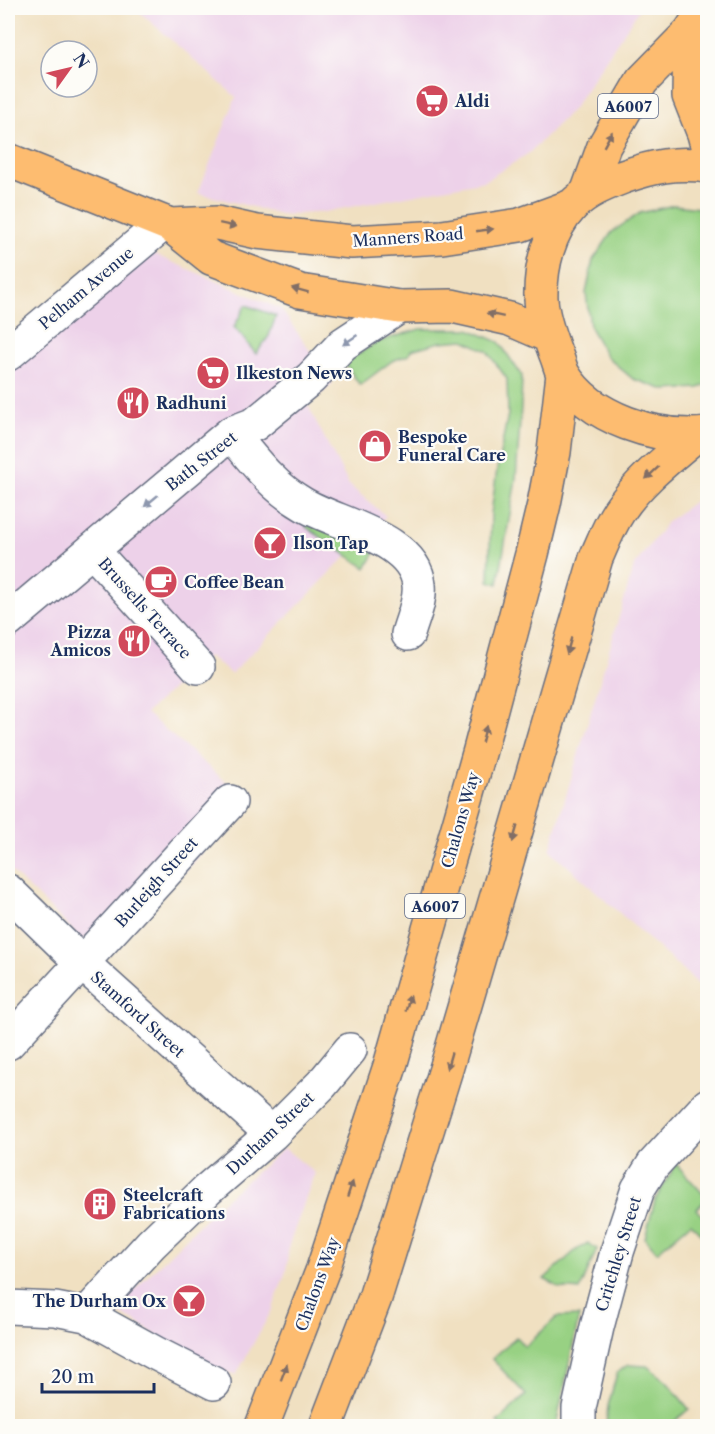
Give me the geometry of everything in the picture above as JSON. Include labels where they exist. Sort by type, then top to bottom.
[{"type":"main road","name":"A6007","points":[[698,20],[689,96],[708,149]]},
{"type":"main road","name":"A6007","points":[[698,20],[642,81],[604,146],[580,200],[558,225],[548,247],[543,271],[541,301],[549,336],[563,374],[600,411],[650,430],[702,434]]},
{"type":"main road","name":"Manners Road","points":[[10,163],[167,224],[211,258],[300,291],[399,307],[452,306],[510,319],[549,336]]},
{"type":"main road","name":"Manners Road","points":[[167,224],[218,223],[257,232],[352,242],[442,237],[520,225],[651,167],[682,163],[708,166]]},
{"type":"main road","name":"Chalons Way","points":[[262,1426],[323,1269],[394,1054],[480,750],[544,504],[560,414],[563,374]]},
{"type":"main road","name":"A6007","points":[[326,1426],[375,1298],[437,1100],[596,558],[618,512],[631,494],[652,473],[702,434]]},
{"type":"street","name":"Pelham Avenue","points":[[8,354],[167,224]]},
{"type":"street","name":"Bath Street","points":[[8,621],[231,433],[255,424],[311,378],[343,344],[399,307]]},
{"type":"street","points":[[231,433],[264,474],[286,494],[317,512],[386,541],[405,557],[419,582],[419,593],[408,634]]},
{"type":"street","name":"Brussells Terrace","points":[[92,550],[198,666]]},
{"type":"street","name":"Burleigh Street","points":[[8,1043],[230,802]]},
{"type":"street","name":"Stamford Street","points":[[8,891],[82,963],[272,1134]]},
{"type":"street","name":"Durham Street","points":[[86,1314],[207,1190],[272,1134],[322,1084],[350,1050]]},
{"type":"street","name":"Critchley Street","points":[[579,1426],[579,1408],[597,1327],[616,1252],[638,1189],[653,1165],[708,1105]]},
{"type":"street","points":[[8,1307],[56,1309],[86,1314],[214,1383]]},
{"type":"shaded area","points":[[135,8],[640,8],[572,110],[529,153],[485,181],[324,212],[284,215],[198,193],[236,97]]},
{"type":"shaded area","points":[[144,250],[281,309],[333,384],[307,404],[349,485],[386,516],[231,674],[209,656],[146,713],[247,800],[186,870],[83,940],[8,868],[8,363]]},
{"type":"shaded area","points":[[707,492],[707,992],[550,850],[634,566],[668,521]]},
{"type":"shaded area","points":[[284,1148],[315,1173],[289,1245],[286,1271],[273,1308],[236,1375],[207,1365],[172,1346],[135,1321],[113,1311],[222,1202]]},
{"type":"green space","points":[[674,205],[707,209],[708,384],[699,388],[665,390],[633,379],[607,357],[590,327],[586,293],[593,260],[612,232],[640,213]]},
{"type":"green space","points":[[246,305],[276,316],[269,336],[256,354],[234,327]]},
{"type":"green space","points":[[420,329],[469,329],[499,342],[522,376],[516,479],[498,584],[489,581],[491,514],[508,414],[507,379],[487,351],[464,340],[440,342],[411,350],[409,355],[392,361],[360,385],[344,363],[377,342]]},
{"type":"green space","points":[[309,522],[375,553],[366,568],[306,527]]},
{"type":"green space","points":[[676,1164],[707,1198],[697,1209],[707,1221],[707,1241],[691,1223],[657,1252],[645,1238],[655,1200]]},
{"type":"green space","points":[[588,1243],[597,1249],[580,1290],[560,1288],[544,1279],[576,1250]]},
{"type":"green space","points":[[579,1316],[556,1426],[501,1426],[497,1422],[526,1395],[492,1359],[516,1337],[525,1347],[557,1317]]},
{"type":"green space","points":[[628,1365],[647,1366],[667,1382],[689,1409],[669,1426],[606,1426],[608,1406],[617,1373]]},
{"type":"place","name":"Aldi","points":[[432,101]]},
{"type":"place","name":"Ilkeston News","points":[[213,373]]},
{"type":"place","name":"Radhuni","points":[[133,403]]},
{"type":"place","name":"Bespoke Funeral Care","points":[[375,446]]},
{"type":"place","name":"Ilson Tap","points":[[270,543]]},
{"type":"place","name":"Coffee Bean","points":[[161,582]]},
{"type":"place","name":"Pizza Amicos","points":[[134,641]]},
{"type":"place","name":"Steelcraft Fabrications","points":[[100,1204]]},
{"type":"place","name":"The Durham Ox","points":[[189,1301]]}]
